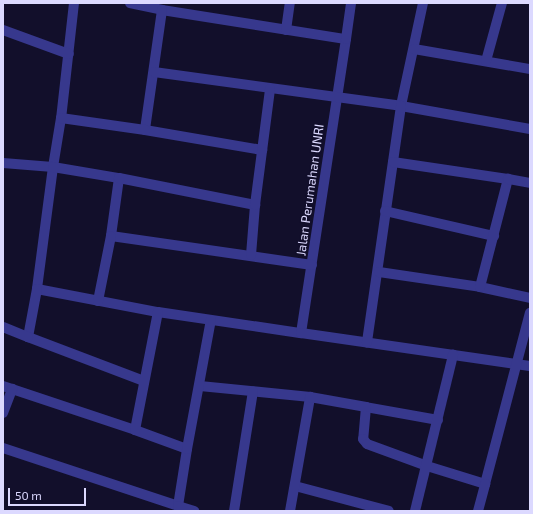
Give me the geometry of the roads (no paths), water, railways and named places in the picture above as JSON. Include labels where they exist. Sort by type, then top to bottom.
[{"type":"street","points":[[28,337],[37,289],[61,118],[74,3]]},
{"type":"street","points":[[130,3],[162,10],[346,39]]},
{"type":"street","points":[[286,30],[290,3]]},
{"type":"street","name":"Jalan Perumahan UNRI","points":[[301,333],[351,3]]},
{"type":"street","points":[[367,343],[379,272],[392,162],[401,106],[423,3]]},
{"type":"street","points":[[486,61],[502,3]]},
{"type":"street","points":[[144,130],[154,72],[162,10]]},
{"type":"street","points":[[3,30],[69,54]]},
{"type":"street","points":[[414,49],[530,69]]},
{"type":"street","points":[[154,72],[401,106],[530,129]]},
{"type":"street","points":[[251,255],[255,205],[270,89]]},
{"type":"street","points":[[61,118],[262,150]]},
{"type":"street","points":[[392,162],[530,183]]},
{"type":"street","points":[[3,163],[53,167],[119,178],[255,205]]},
{"type":"street","points":[[98,301],[111,236],[119,178]]},
{"type":"street","points":[[480,287],[508,179]]},
{"type":"street","points":[[386,211],[494,236]]},
{"type":"street","points":[[111,236],[312,265]]},
{"type":"street","points":[[379,272],[480,287],[530,298]]},
{"type":"street","points":[[37,289],[158,312],[530,366]]},
{"type":"street","points":[[135,430],[158,312]]},
{"type":"street","points":[[478,511],[530,313]]},
{"type":"street","points":[[178,506],[186,449],[200,386],[211,320]]},
{"type":"street","points":[[3,327],[144,381]]},
{"type":"street","points":[[415,511],[453,355]]},
{"type":"street","points":[[200,386],[310,397],[438,420]]},
{"type":"street","points":[[3,413],[7,387],[135,430],[186,449]]},
{"type":"street","points":[[234,511],[253,391]]},
{"type":"street","points":[[290,511],[296,486],[310,397]]},
{"type":"street","points":[[366,407],[363,437],[365,442],[427,466],[485,484]]},
{"type":"street","points":[[3,448],[194,511]]},
{"type":"street","points":[[296,486],[389,511]]}]
